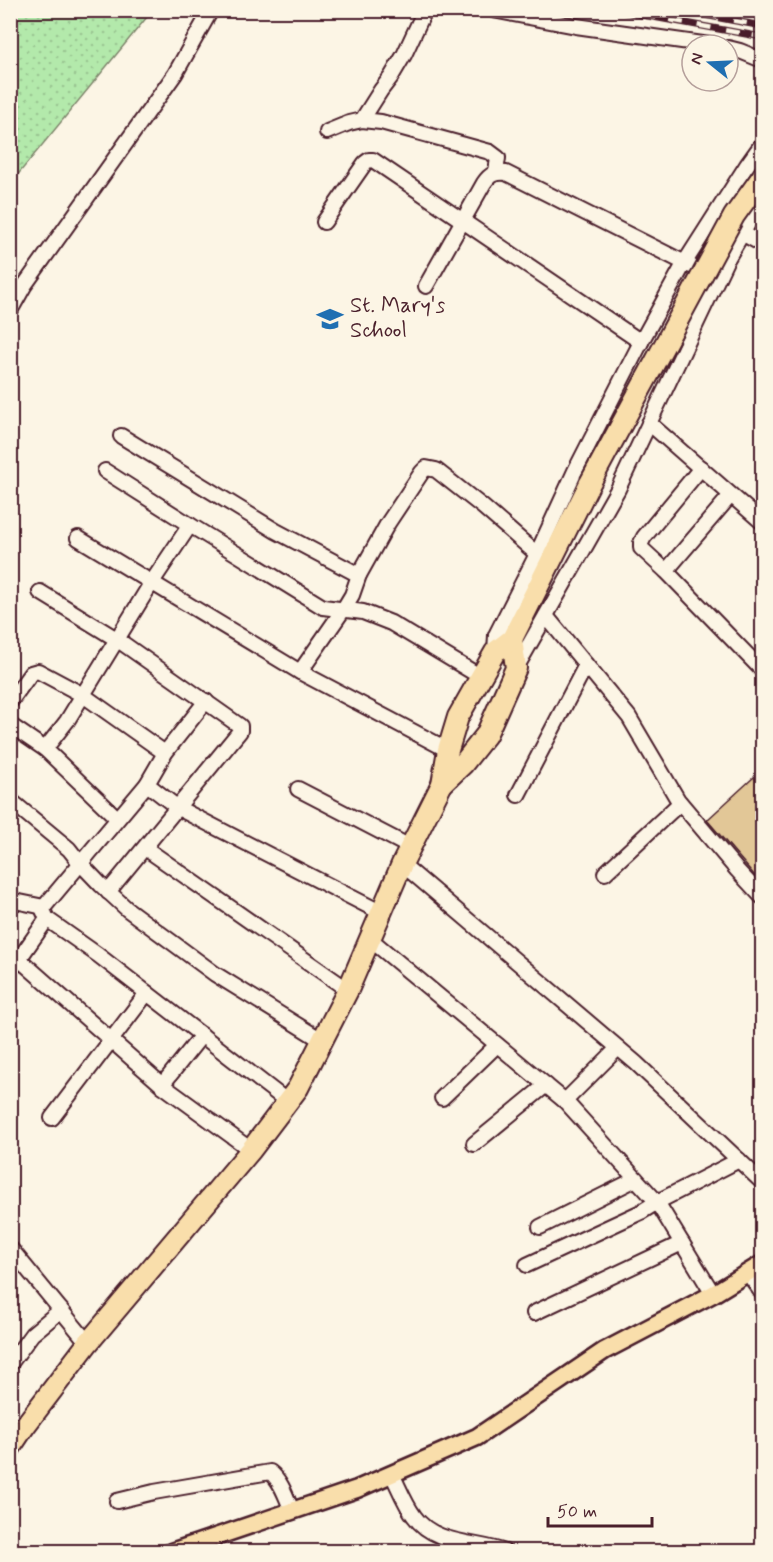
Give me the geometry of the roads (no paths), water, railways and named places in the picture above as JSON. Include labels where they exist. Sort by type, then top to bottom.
[{"type":"highway","points":[[10,1448],[88,1343],[251,1150],[298,1088],[348,990],[406,856],[442,784],[448,750],[458,717],[466,701],[495,652],[512,639],[591,483],[734,216],[762,177]]},
{"type":"highway","points":[[442,784],[463,764],[486,735],[516,668],[512,639]]},
{"type":"highway","points":[[466,701],[476,696],[487,697],[494,703],[495,715]]},
{"type":"main road","points":[[171,1551],[357,1489],[477,1437],[604,1350],[713,1294],[755,1269]]},
{"type":"street","points":[[10,311],[24,286],[176,74],[211,10]]},
{"type":"street","points":[[362,120],[404,55],[424,10]]},
{"type":"street","points":[[493,10],[576,26],[680,41]]},
{"type":"street","points":[[740,51],[762,60]]},
{"type":"street","points":[[327,132],[362,120],[381,122],[490,152],[498,158],[496,172]]},
{"type":"street","points":[[495,652],[496,635],[575,471],[641,342],[685,262],[762,144]]},
{"type":"street","points":[[324,222],[365,163],[373,160],[641,342]]},
{"type":"street","points":[[426,286],[489,176],[496,172],[506,173],[685,262],[717,281]]},
{"type":"street","points":[[516,668],[618,489],[726,261],[762,202]]},
{"type":"street","points":[[742,233],[762,244]]},
{"type":"street","points":[[649,423],[762,522]]},
{"type":"street","points":[[121,436],[276,531],[359,575]]},
{"type":"street","points":[[300,672],[343,610],[352,595],[359,575],[388,523],[426,468],[436,470],[537,554]]},
{"type":"street","points":[[701,468],[644,537],[641,543],[642,548],[762,670]]},
{"type":"street","points":[[105,471],[323,607],[363,612],[391,623],[481,677]]},
{"type":"street","points":[[666,571],[731,495]]},
{"type":"street","points":[[45,749],[67,721],[152,582],[190,525]]},
{"type":"street","points":[[78,538],[300,672],[448,750]]},
{"type":"street","points":[[40,592],[118,640],[239,724],[240,730],[108,892]]},
{"type":"street","points":[[546,616],[629,717],[680,803],[762,897]]},
{"type":"street","points":[[518,795],[586,664]]},
{"type":"street","points":[[10,702],[30,675],[38,671],[83,695],[165,753]]},
{"type":"street","points":[[206,701],[165,753],[147,784],[80,863],[15,964],[111,1040],[162,1085],[251,1150]]},
{"type":"street","points":[[10,725],[45,749],[117,818]]},
{"type":"street","points":[[147,784],[178,808],[382,913]]},
{"type":"street","points":[[298,789],[406,856],[762,1182]]},
{"type":"street","points":[[10,800],[69,849],[108,892],[127,909],[214,974],[323,1041]]},
{"type":"street","points":[[605,873],[680,803]]},
{"type":"street","points":[[145,848],[348,990]]},
{"type":"street","points":[[10,900],[46,913],[288,1102]]},
{"type":"street","points":[[370,939],[565,1101],[657,1202],[713,1294]]},
{"type":"street","points":[[52,1118],[147,993]]},
{"type":"street","points":[[162,1085],[202,1035]]},
{"type":"street","points":[[442,1098],[497,1045]]},
{"type":"street","points":[[565,1101],[618,1048]]},
{"type":"street","points":[[474,1144],[546,1085]]},
{"type":"street","points":[[527,1265],[641,1212],[739,1160]]},
{"type":"street","points":[[540,1227],[636,1179]]},
{"type":"street","points":[[534,1313],[682,1243]]},
{"type":"street","points":[[10,1248],[88,1343]]},
{"type":"street","points":[[755,1269],[762,1293]]},
{"type":"street","points":[[10,1364],[32,1334],[61,1310]]},
{"type":"street","points":[[117,1501],[154,1492],[270,1472],[279,1482],[292,1511]]},
{"type":"street","points":[[392,1474],[410,1509],[422,1525],[430,1531],[451,1539],[505,1551]]},
{"type":"railway","points":[[615,10],[762,37]]},
{"type":"railway","points":[[678,10],[762,26]]},
{"type":"place","name":"St. Mary's School","points":[[330,319]]}]
